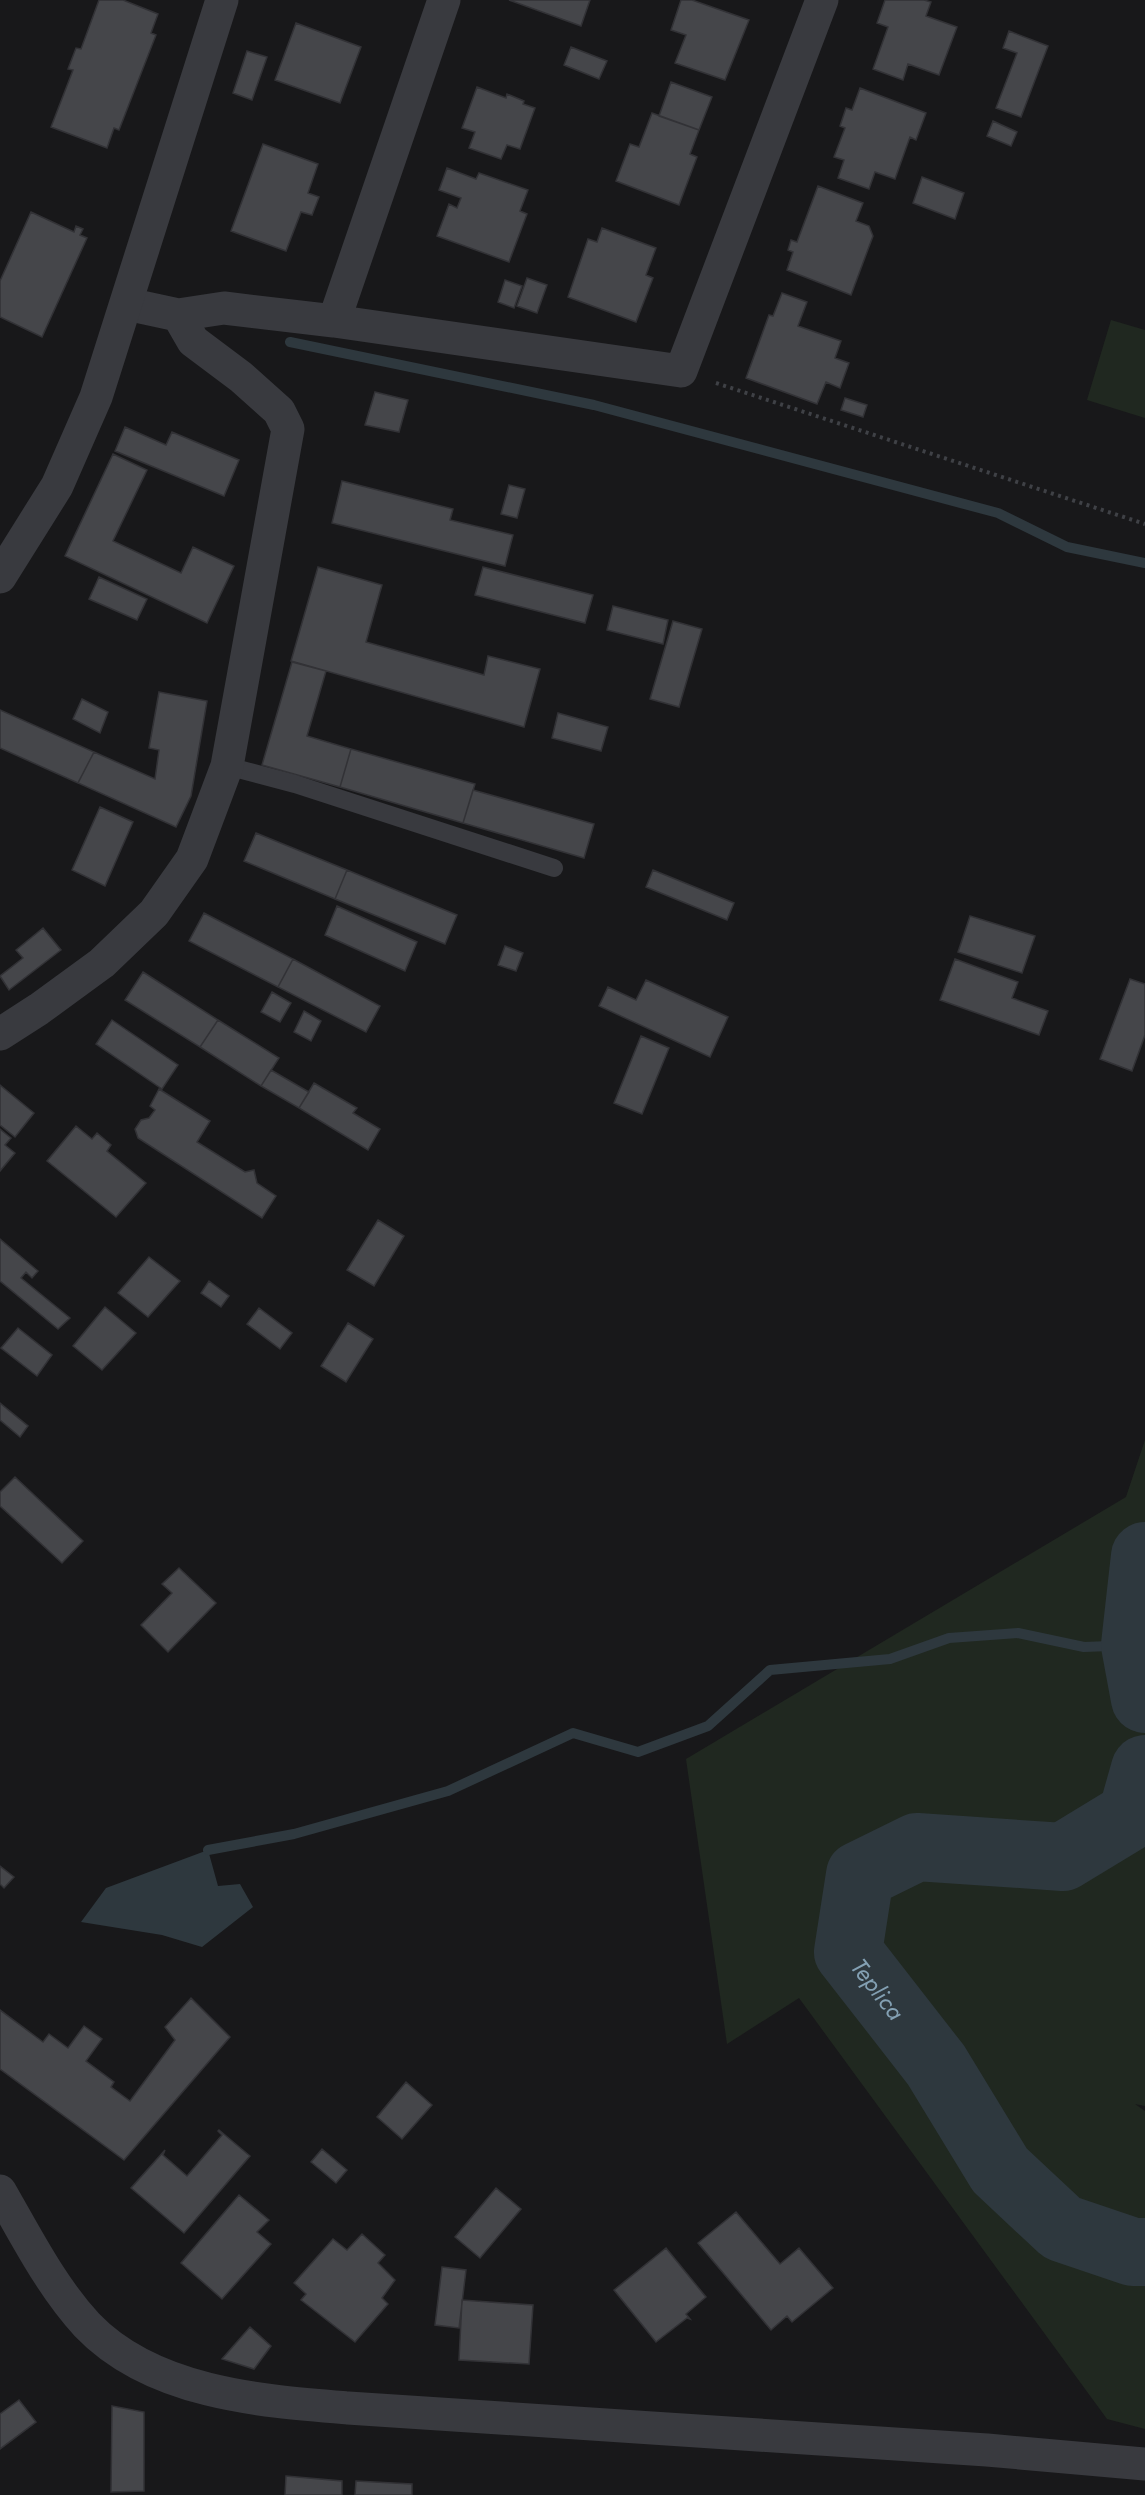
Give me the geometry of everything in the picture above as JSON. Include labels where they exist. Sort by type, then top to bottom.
[{"type":"street","points":[[0,577],[57,486],[96,397],[222,0]]},
{"type":"street","points":[[334,321],[444,0]]},
{"type":"street","points":[[127,304],[178,315],[224,308],[334,321],[681,372],[822,0]]},
{"type":"street","points":[[0,1034],[102,963],[154,913],[192,859],[227,766],[288,429],[279,411],[272,404],[193,341],[178,315]]},
{"type":"street","points":[[0,2191],[40,2260],[87,2325],[109,2345],[139,2364],[167,2376],[207,2388],[294,2404],[987,2450],[1145,2464]]},
{"type":"lane","points":[[227,766],[295,784],[554,868]]},
{"type":"path","points":[[681,372],[1145,524]]},
{"type":"shaded area","points":[[1111,320],[1145,330],[1145,418],[1087,400]]},
{"type":"shaded area","points":[[1145,1440],[1145,2106],[1135,2104],[1145,2111],[1145,2429],[1107,2419],[799,1998],[727,2044],[686,1759],[1126,1497]]},
{"type":"shaded area","points":[[208,1850],[218,1886],[240,1884],[253,1907],[202,1947],[162,1935],[81,1922],[106,1888]]},
{"type":"building","points":[[99,0],[123,0],[158,14],[151,33],[156,35],[119,130],[114,128],[107,148],[51,127],[73,70],[68,69],[76,48],[81,49]]},
{"type":"building","points":[[509,0],[590,0],[581,26]]},
{"type":"building","points":[[681,0],[692,0],[749,20],[725,80],[675,63],[686,35],[671,30]]},
{"type":"building","points":[[885,0],[931,2],[926,16],[957,27],[939,75],[908,64],[903,80],[873,69],[888,27],[877,23]]},
{"type":"building","points":[[296,23],[361,47],[340,103],[275,80]]},
{"type":"building","points":[[1009,31],[1048,46],[1021,117],[996,108],[1017,53],[1003,48]]},
{"type":"building","points":[[571,47],[607,61],[599,79],[564,65]]},
{"type":"building","points":[[247,51],[267,57],[252,100],[233,93]]},
{"type":"building","points":[[671,82],[712,97],[699,130],[659,116]]},
{"type":"building","points":[[477,87],[506,98],[507,94],[535,108],[520,149],[507,145],[501,159],[469,148],[475,132],[462,128]]},
{"type":"building","points":[[860,88],[926,113],[916,140],[910,137],[895,179],[875,172],[869,189],[838,178],[844,160],[834,157],[845,128],[840,126],[846,108],[852,110]]},
{"type":"building","points":[[652,113],[699,130],[690,154],[697,157],[679,205],[616,181],[630,144],[639,147]]},
{"type":"building","points":[[993,121],[1017,132],[1011,146],[987,136]]},
{"type":"building","points":[[263,144],[318,164],[308,193],[319,197],[312,215],[301,212],[286,251],[231,231]]},
{"type":"building","points":[[447,168],[476,179],[479,173],[528,190],[520,211],[527,214],[509,262],[437,236],[449,204],[457,208],[461,198],[439,190]]},
{"type":"building","points":[[922,177],[964,193],[955,219],[913,203]]},
{"type":"building","points":[[818,186],[863,203],[856,221],[869,226],[873,236],[851,295],[787,270],[793,252],[788,250],[791,240],[797,242]]},
{"type":"building","points":[[31,212],[74,232],[76,226],[83,229],[80,235],[87,238],[42,337],[0,317],[0,281]]},
{"type":"building","points":[[602,228],[656,248],[646,275],[653,278],[636,322],[568,297],[588,239],[597,242]]},
{"type":"building","points":[[527,278],[547,285],[537,313],[517,306]]},
{"type":"building","points":[[505,280],[522,286],[514,308],[498,302]]},
{"type":"building","points":[[782,293],[807,302],[798,326],[841,341],[835,358],[849,363],[840,388],[826,382],[817,404],[746,378],[769,315],[773,316]]},
{"type":"building","points":[[375,392],[408,400],[399,432],[365,425]]},
{"type":"building","points":[[845,398],[867,405],[863,417],[841,410]]},
{"type":"building","points":[[125,427],[166,445],[172,432],[239,460],[224,496],[115,451]]},
{"type":"building","points":[[113,454],[147,470],[113,541],[181,573],[193,547],[234,566],[207,623],[65,556]]},
{"type":"building","points":[[342,481],[453,509],[450,520],[513,535],[505,566],[332,523]]},
{"type":"building","points":[[509,485],[525,489],[517,518],[501,514]]},
{"type":"building","points":[[318,567],[382,585],[366,642],[484,675],[488,656],[540,669],[524,727],[291,661]]},
{"type":"building","points":[[483,567],[593,595],[585,623],[475,595]]},
{"type":"building","points":[[99,577],[147,599],[137,620],[89,599]]},
{"type":"building","points":[[613,606],[668,620],[663,644],[607,630]]},
{"type":"building","points":[[673,621],[702,629],[679,707],[650,699]]},
{"type":"building","points":[[292,662],[326,671],[307,736],[351,749],[340,787],[262,765]]},
{"type":"building","points":[[159,692],[207,701],[191,796],[176,827],[78,783],[94,752],[155,779],[159,750],[149,748]]},
{"type":"building","points":[[82,699],[108,712],[100,733],[73,719]]},
{"type":"building","points":[[0,710],[94,752],[78,783],[0,748]]},
{"type":"building","points":[[558,713],[608,727],[601,751],[552,738]]},
{"type":"building","points":[[351,749],[475,784],[463,823],[340,787]]},
{"type":"building","points":[[473,790],[594,824],[584,858],[463,823]]},
{"type":"building","points":[[100,807],[133,822],[105,886],[72,870]]},
{"type":"building","points":[[256,833],[347,870],[335,899],[244,861]]},
{"type":"building","points":[[347,870],[457,915],[445,944],[335,899]]},
{"type":"building","points":[[653,870],[734,903],[727,920],[646,887]]},
{"type":"building","points":[[337,906],[417,942],[405,971],[325,935]]},
{"type":"building","points":[[204,913],[293,959],[278,987],[189,941]]},
{"type":"building","points":[[970,916],[1035,936],[1022,973],[958,952]]},
{"type":"building","points":[[43,928],[61,950],[9,990],[0,976],[23,958],[16,950]]},
{"type":"building","points":[[505,946],[523,953],[516,971],[498,965]]},
{"type":"building","points":[[293,959],[380,1006],[366,1032],[278,987]]},
{"type":"building","points":[[955,959],[1018,982],[1012,998],[1048,1011],[1039,1035],[940,1000]]},
{"type":"building","points":[[143,972],[218,1020],[200,1047],[125,1000]]},
{"type":"building","points":[[1130,979],[1145,984],[1145,1035],[1132,1071],[1100,1059]]},
{"type":"building","points":[[646,980],[728,1017],[710,1057],[599,1006],[608,987],[636,1000]]},
{"type":"building","points":[[272,992],[291,1003],[280,1022],[261,1012]]},
{"type":"building","points":[[304,1011],[321,1021],[311,1041],[294,1032]]},
{"type":"building","points":[[112,1020],[178,1065],[162,1089],[96,1044]]},
{"type":"building","points":[[218,1020],[279,1058],[261,1086],[200,1047]]},
{"type":"building","points":[[641,1036],[669,1048],[642,1114],[614,1103]]},
{"type":"building","points":[[271,1070],[309,1092],[299,1108],[261,1086]]},
{"type":"building","points":[[314,1083],[357,1108],[353,1113],[380,1129],[368,1150],[299,1108]]},
{"type":"building","points":[[0,1085],[34,1113],[15,1137],[0,1125]]},
{"type":"building","points":[[159,1089],[210,1121],[197,1142],[245,1172],[254,1170],[257,1183],[276,1196],[262,1218],[138,1138],[135,1129],[141,1120],[149,1118],[155,1110],[150,1106]]},
{"type":"building","points":[[76,1126],[92,1139],[97,1133],[111,1145],[107,1151],[146,1183],[116,1217],[47,1161]]},
{"type":"building","points":[[0,1129],[11,1138],[5,1145],[15,1153],[0,1171]]},
{"type":"building","points":[[378,1220],[404,1236],[374,1286],[347,1270]]},
{"type":"building","points":[[0,1239],[38,1271],[32,1278],[26,1272],[21,1278],[70,1318],[58,1329],[0,1281]]},
{"type":"building","points":[[149,1257],[180,1281],[148,1317],[118,1293]]},
{"type":"building","points":[[209,1281],[229,1296],[221,1307],[201,1293]]},
{"type":"building","points":[[105,1307],[136,1333],[102,1370],[73,1346]]},
{"type":"building","points":[[259,1308],[292,1333],[280,1349],[247,1324]]},
{"type":"building","points":[[348,1323],[373,1339],[346,1382],[321,1366]]},
{"type":"building","points":[[18,1328],[52,1355],[37,1376],[1,1348]]},
{"type":"building","points":[[0,1403],[28,1426],[20,1437],[0,1420]]},
{"type":"building","points":[[15,1477],[83,1541],[62,1563],[0,1506],[0,1492]]},
{"type":"building","points":[[179,1568],[216,1603],[168,1652],[141,1625],[172,1593],[162,1584]]},
{"type":"building","points":[[0,1866],[14,1877],[4,1888],[0,1884]]},
{"type":"building","points":[[191,1998],[230,2037],[124,2160],[0,2069],[0,2010],[43,2042],[49,2034],[68,2048],[84,2026],[102,2039],[86,2061],[114,2082],[111,2087],[130,2101],[175,2040],[165,2027]]},
{"type":"building","points":[[406,2082],[432,2105],[402,2139],[377,2117]]},
{"type":"building","points":[[219,2130],[250,2156],[184,2233],[131,2188],[165,2150],[163,2155],[187,2176],[222,2135]]},
{"type":"building","points":[[322,2149],[347,2170],[336,2183],[311,2162]]},
{"type":"building","points":[[496,2188],[521,2209],[480,2258],[455,2237]]},
{"type":"building","points":[[239,2195],[269,2220],[257,2232],[271,2244],[222,2299],[181,2263]]},
{"type":"building","points":[[736,2212],[780,2264],[799,2248],[833,2288],[792,2322],[787,2316],[771,2330],[698,2243]]},
{"type":"building","points":[[362,2234],[385,2255],[378,2263],[395,2280],[382,2298],[388,2304],[355,2342],[301,2300],[306,2294],[294,2283],[333,2239],[347,2250]]},
{"type":"building","points":[[666,2248],[706,2297],[686,2314],[690,2319],[687,2318],[656,2342],[614,2290]]},
{"type":"building","points":[[442,2267],[466,2270],[459,2328],[435,2325]]},
{"type":"building","points":[[462,2300],[533,2305],[529,2364],[459,2360]]},
{"type":"building","points":[[250,2327],[271,2346],[254,2369],[222,2359]]},
{"type":"building","points":[[19,2400],[36,2422],[0,2449],[0,2414]]},
{"type":"building","points":[[112,2406],[144,2412],[144,2491],[111,2492]]},
{"type":"building","points":[[286,2476],[342,2481],[342,2495],[285,2495]]},
{"type":"building","points":[[356,2481],[412,2484],[412,2495],[355,2495]]},
{"type":"waterway","points":[[290,342],[594,405],[998,513],[1067,547],[1145,563]]},
{"type":"waterway","name":"Teplica","points":[[1145,1556],[1135,1645],[1145,1699]]},
{"type":"waterway","points":[[208,1850],[294,1834],[448,1791],[573,1733],[638,1752],[708,1726],[770,1670],[890,1659],[949,1638],[1018,1633],[1084,1647],[1135,1645]]},
{"type":"waterway","name":"Teplica","points":[[1145,1769],[1132,1815],[1063,1857],[917,1847],[860,1875],[848,1952],[936,2065],[1000,2170],[1062,2228],[1133,2252],[1145,2252]]}]
